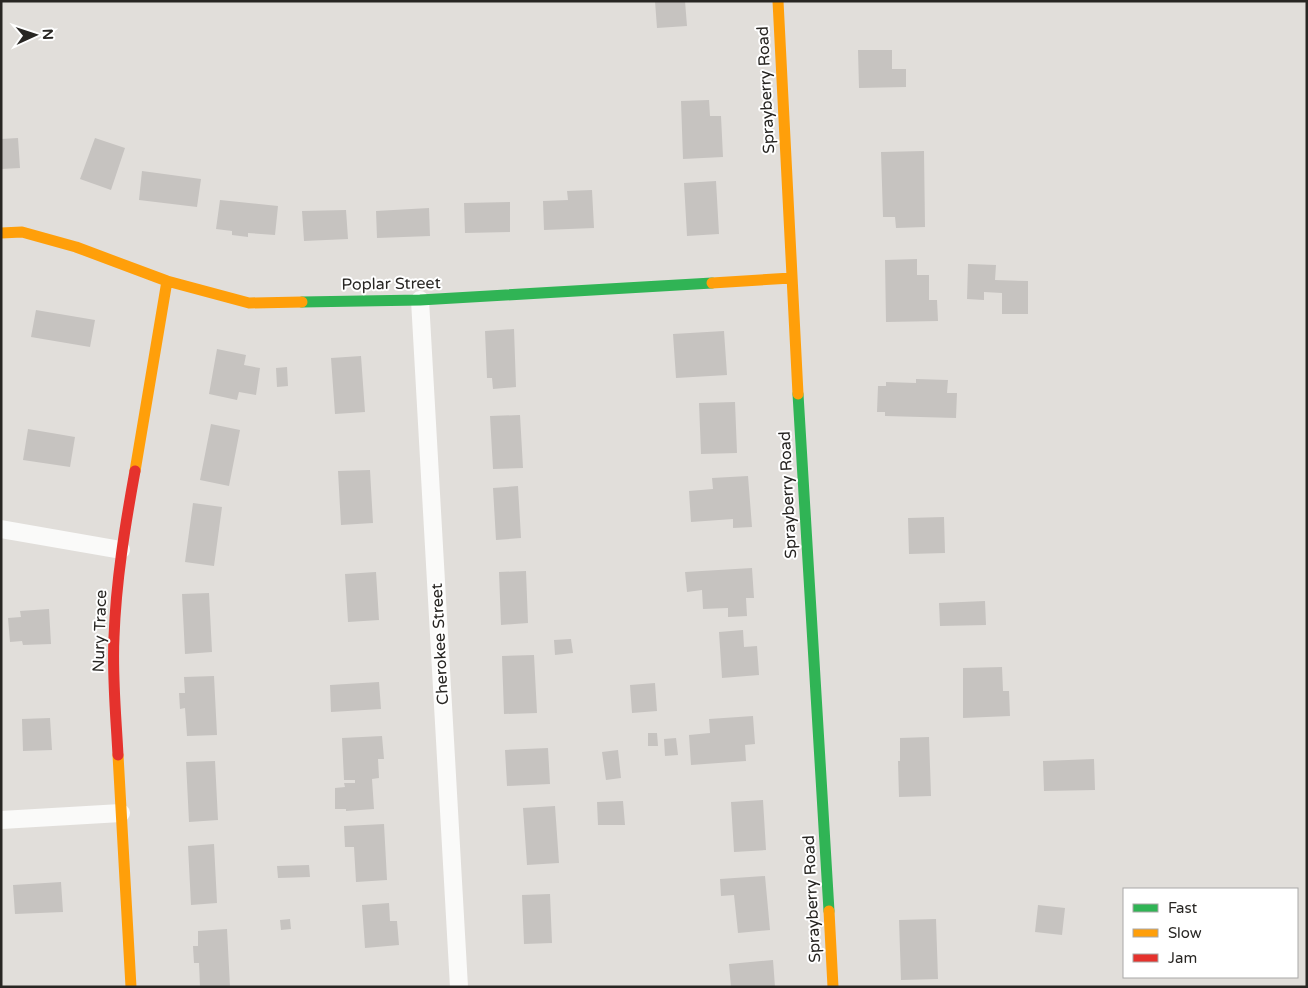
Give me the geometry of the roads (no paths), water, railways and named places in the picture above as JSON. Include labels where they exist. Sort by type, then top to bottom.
[{"type":"street","name":"Sprayberry Road","points":[[778,1],[791,278],[834,987]]},
{"type":"street","name":"Poplar Street","points":[[1,233],[22,232],[76,247],[168,281],[249,303],[420,300],[791,278]]},
{"type":"street","name":"Nury Trace","points":[[132,987],[114,678],[114,637],[121,550],[168,281]]},
{"type":"street","name":"Cherokee Street","points":[[420,300],[459,987]]},
{"type":"street","points":[[1,529],[121,550]]},
{"type":"street","points":[[1,820],[121,813]]}]
